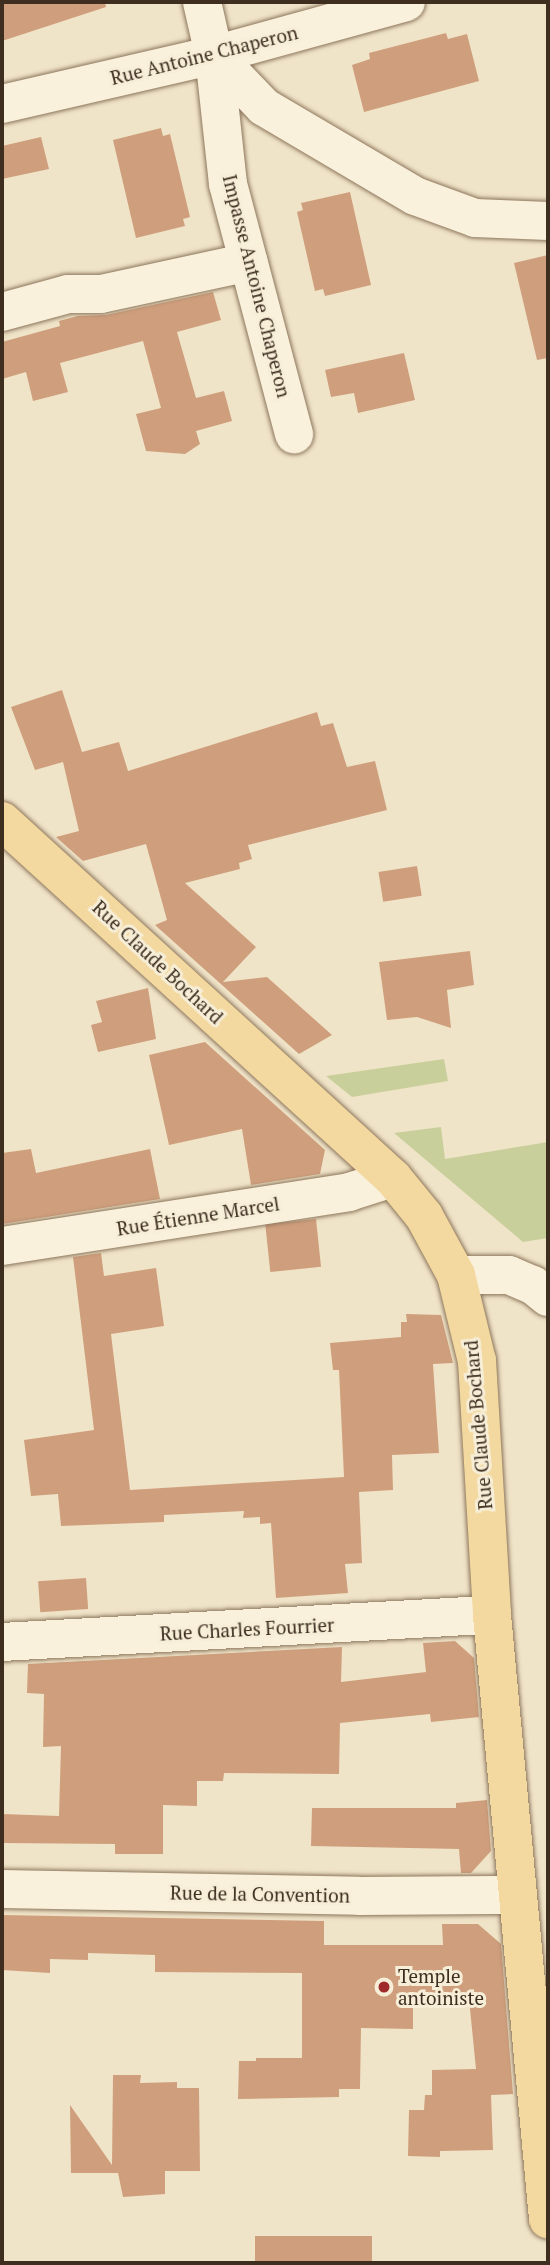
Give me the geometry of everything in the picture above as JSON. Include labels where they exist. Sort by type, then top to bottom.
[{"type":"main road","name":"Rue Claude Bochard","points":[[2,821],[393,1178],[424,1216],[456,1275],[477,1360],[492,1615],[548,2219]]},
{"type":"street","name":"Impasse Antoine Chaperon","points":[[202,2],[214,55],[228,184],[294,434]]},
{"type":"street","name":"Rue Antoine Chaperon","points":[[2,104],[214,55],[406,2]]},
{"type":"street","points":[[214,55],[264,107],[415,196],[475,218],[548,221]]},
{"type":"street","points":[[2,312],[68,294],[101,294],[249,262]]},
{"type":"street","name":"Rue Étienne Marcel","points":[[2,1247],[349,1192],[393,1178]]},
{"type":"street","points":[[456,1275],[509,1275],[533,1285],[548,1297]]},
{"type":"street","name":"Rue Charles Fourrier","points":[[2,1642],[492,1615]]},
{"type":"street","name":"Rue de la Convention","points":[[2,1889],[359,1896],[518,1895]]},
{"type":"green space","points":[[444,1059],[448,1081],[352,1097],[326,1076]]},
{"type":"green space","points":[[441,1127],[445,1159],[548,1142],[548,1238],[523,1242],[394,1133]]},
{"type":"building","points":[[2,2],[105,2],[106,7],[2,41]]},
{"type":"building","points":[[446,33],[448,39],[467,34],[479,81],[364,112],[352,65],[370,59],[369,53]]},
{"type":"building","points":[[161,128],[163,136],[170,134],[190,217],[183,219],[185,226],[136,238],[113,140]]},
{"type":"building","points":[[41,137],[49,169],[2,179],[2,146]]},
{"type":"building","points":[[350,192],[371,285],[325,296],[323,289],[315,291],[297,212],[303,210],[301,203]]},
{"type":"building","points":[[548,255],[548,358],[537,360],[514,263]]},
{"type":"building","points":[[213,292],[221,320],[177,332],[196,398],[224,391],[232,421],[196,431],[200,444],[185,454],[146,451],[136,414],[161,408],[143,341],[60,363],[68,392],[33,401],[26,372],[2,379],[2,342],[60,326],[59,321],[78,316],[106,315]]},
{"type":"building","points":[[404,353],[415,400],[358,413],[354,393],[331,397],[325,370]]},
{"type":"building","points":[[62,690],[82,752],[119,742],[128,771],[317,712],[321,726],[333,723],[347,767],[375,761],[387,810],[248,845],[252,859],[239,863],[240,869],[185,883],[256,947],[223,982],[267,977],[332,1035],[299,1054],[155,925],[167,920],[146,844],[83,861],[56,837],[79,831],[63,762],[35,770],[11,707]]},
{"type":"building","points":[[417,866],[422,896],[383,902],[378,872]]},
{"type":"building","points":[[470,951],[474,985],[447,990],[451,1028],[417,1017],[387,1020],[379,962]]},
{"type":"building","points":[[148,988],[156,1039],[98,1052],[91,1025],[102,1022],[96,1001]]},
{"type":"building","points":[[205,1042],[325,1150],[320,1174],[251,1185],[242,1129],[169,1145],[149,1055]]},
{"type":"building","points":[[31,1149],[36,1173],[150,1149],[160,1199],[2,1224],[2,1153]]},
{"type":"building","points":[[316,1219],[321,1267],[270,1272],[265,1224]]},
{"type":"building","points":[[101,1253],[104,1276],[156,1268],[164,1326],[111,1334],[130,1490],[344,1477],[339,1370],[333,1370],[330,1343],[401,1337],[401,1322],[407,1322],[406,1314],[441,1315],[453,1363],[433,1364],[439,1453],[392,1455],[393,1490],[359,1492],[362,1563],[345,1564],[348,1593],[276,1598],[271,1523],[260,1524],[260,1517],[243,1518],[244,1511],[164,1515],[164,1522],[61,1526],[58,1494],[31,1496],[24,1440],[94,1430],[73,1257]]},
{"type":"building","points":[[86,1578],[88,1609],[40,1612],[38,1581]]},
{"type":"building","points":[[455,1641],[474,1658],[479,1717],[431,1722],[430,1714],[340,1723],[339,1774],[224,1773],[223,1781],[197,1781],[197,1806],[163,1805],[163,1854],[115,1854],[115,1844],[2,1843],[2,1814],[59,1816],[61,1746],[43,1747],[44,1694],[27,1693],[28,1664],[342,1647],[341,1682],[426,1672],[423,1643]]},
{"type":"building","points":[[487,1800],[491,1851],[471,1873],[461,1873],[459,1849],[311,1846],[312,1808],[456,1808],[456,1803]]},
{"type":"building","points":[[2,1915],[324,1921],[324,1945],[443,1945],[442,1924],[478,1924],[501,1944],[513,2094],[491,2095],[493,2150],[440,2151],[440,2157],[408,2156],[409,2110],[424,2110],[425,2095],[432,2095],[432,2070],[476,2069],[469,1999],[413,2002],[413,2029],[361,2028],[360,2089],[339,2089],[339,2097],[238,2099],[239,2061],[256,2061],[256,2058],[302,2058],[302,1973],[155,1972],[155,1955],[88,1953],[88,1960],[50,1959],[50,1973],[2,1970]]},
{"type":"building","points":[[113,2075],[141,2075],[140,2083],[177,2082],[177,2088],[199,2088],[200,2171],[165,2171],[165,2194],[123,2197],[118,2173],[71,2173],[70,2105],[112,2165]]},
{"type":"building","points":[[255,2236],[372,2236],[372,2263],[255,2263]]},
{"type":"place","name":"Temple antoiniste","points":[[384,1987]]}]
